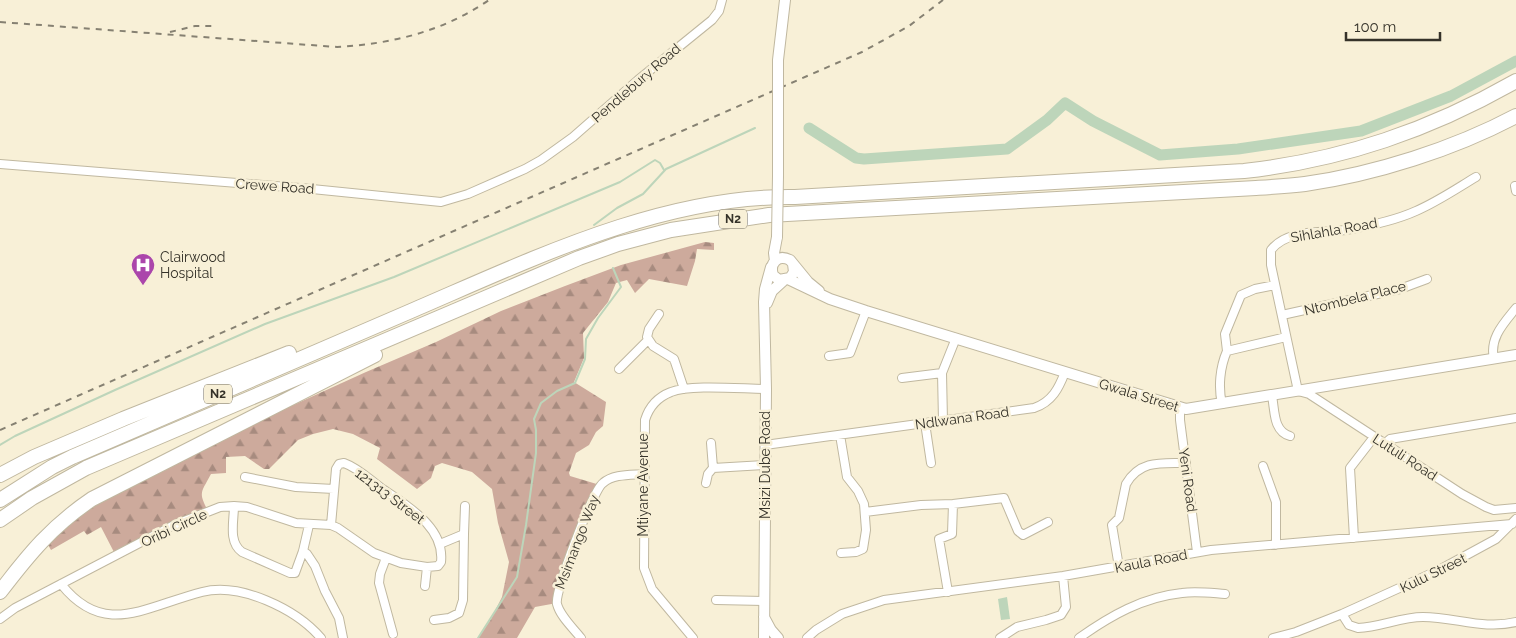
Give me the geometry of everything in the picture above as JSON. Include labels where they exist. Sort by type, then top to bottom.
[{"type":"highway","name":"N2","points":[[0,500],[52,467],[72,457],[441,298],[592,236],[625,225],[692,208],[775,196],[795,197],[996,186],[1267,169],[1336,155],[1401,136],[1434,123],[1516,81]]},
{"type":"highway","name":"N2","points":[[0,520],[32,498],[86,468],[579,258],[644,236],[704,224],[808,212],[1305,184],[1360,174],[1412,158],[1480,133],[1516,116]]},
{"type":"highway","points":[[0,592],[48,533],[92,498],[496,294]]},
{"type":"highway","points":[[0,475],[34,457],[123,419],[408,306],[441,298]]},
{"type":"street","name":"Pendlebury Road","points":[[541,160],[573,138],[638,80],[712,20],[719,11],[722,0]]},
{"type":"street","name":"Msizi Dube Road","points":[[764,638],[765,289],[773,264],[778,238],[778,78],[783,2]]},
{"type":"street","name":"Crewe Road","points":[[0,164],[312,189],[441,202],[468,194],[541,160]]},
{"type":"street","name":"Sihlahla Road","points":[[1298,391],[1271,265],[1272,250],[1282,239],[1310,233],[1345,230],[1397,219],[1432,203],[1476,178]]},
{"type":"street","name":"Msizi Dube Road","points":[[778,238],[790,261]]},
{"type":"street","points":[[778,259],[790,261],[794,272],[785,280],[776,278],[773,275],[773,264],[778,259]]},
{"type":"street","name":"Gwala Street","points":[[790,261],[814,287],[830,299]]},
{"type":"street","name":"Ntombela Place","points":[[1282,315],[1400,288],[1427,279]]},
{"type":"street","name":"Msizi Dube Road","points":[[765,314],[770,295],[785,280]]},
{"type":"street","name":"Gwala Street","points":[[785,280],[830,299],[866,311],[1180,408],[1222,404],[1516,355]]},
{"type":"street","points":[[1222,404],[1220,380],[1226,350],[1224,334],[1242,295],[1255,289],[1275,285]]},
{"type":"street","points":[[1494,359],[1493,348],[1496,336],[1516,308]]},
{"type":"street","points":[[830,356],[850,353],[866,311]]},
{"type":"street","points":[[658,314],[647,334],[648,340],[653,346],[674,359],[684,389]]},
{"type":"street","points":[[1226,350],[1286,337]]},
{"type":"street","points":[[943,421],[942,374],[956,338]]},
{"type":"street","points":[[619,369],[648,340]]},
{"type":"street","name":"Ndlwana Road","points":[[765,446],[1040,406],[1056,393],[1065,372]]},
{"type":"street","points":[[902,378],[942,374]]},
{"type":"street","name":"Mtiyane Avenue","points":[[692,638],[652,588],[645,575],[643,555],[643,474],[644,426],[648,411],[664,395],[684,389],[766,389]]},
{"type":"street","name":"Lutuli Road","points":[[1298,391],[1309,394],[1462,494],[1486,507],[1494,510],[1516,508]]},
{"type":"street","points":[[1272,396],[1278,427],[1281,432],[1290,436]]},
{"type":"street","name":"Yeni Road","points":[[1180,408],[1197,552]]},
{"type":"street","points":[[1384,444],[1390,439],[1516,418]]},
{"type":"street","points":[[925,423],[931,463]]},
{"type":"street","points":[[840,435],[847,477],[862,498],[866,530],[863,549],[856,552],[841,552]]},
{"type":"street","points":[[1354,538],[1350,468],[1374,437]]},
{"type":"street","points":[[706,483],[708,474],[713,468],[711,443]]},
{"type":"street","name":"121313 Street","points":[[334,489],[336,469],[341,463],[355,468],[427,523],[440,544],[441,562]]},
{"type":"street","points":[[1119,567],[1112,525],[1119,518],[1126,484],[1146,465],[1186,463]]},
{"type":"street","points":[[713,468],[765,465]]},
{"type":"street","points":[[1264,466],[1276,502],[1276,545]]},
{"type":"street","name":"Msimango Way","points":[[581,638],[559,610],[556,601],[558,589],[600,486],[610,478],[643,474]]},
{"type":"street","points":[[245,477],[296,487],[334,489],[331,526]]},
{"type":"street","points":[[865,512],[1004,498],[1018,532],[1023,535],[1048,522]]},
{"type":"street","points":[[948,592],[939,539],[952,534],[953,504]]},
{"type":"street","points":[[234,506],[233,537],[237,547],[242,552],[293,574],[303,551],[309,525]]},
{"type":"street","points":[[434,620],[456,615],[459,613],[462,605],[465,506]]},
{"type":"street","name":"Oribi Circle","points":[[0,619],[15,608],[183,521],[220,507],[252,508],[282,519],[309,525],[331,526],[342,530],[374,553],[401,563],[427,567],[438,566],[441,562]]},
{"type":"street","name":"Kaula Road","points":[[800,638],[808,637],[842,614],[884,600],[1063,576],[1197,552],[1514,522]]},
{"type":"street","name":"Kulu Street","points":[[1273,638],[1296,632],[1401,589],[1472,554],[1496,539],[1514,522]]},
{"type":"street","points":[[440,544],[464,534]]},
{"type":"street","points":[[303,551],[308,554],[315,566],[339,618],[343,638]]},
{"type":"street","points":[[386,558],[381,570],[379,583],[393,634]]},
{"type":"street","points":[[425,586],[427,567]]},
{"type":"street","points":[[1000,638],[1017,627],[1046,620],[1061,614],[1066,607],[1063,576]]},
{"type":"street","points":[[61,584],[78,611]]},
{"type":"street","points":[[149,617],[187,597],[201,592],[236,591],[291,612],[321,638]]},
{"type":"street","points":[[1079,638],[1130,606],[1141,602],[1183,593],[1225,594]]},
{"type":"street","points":[[716,600],[764,602]]},
{"type":"street","points":[[1342,614],[1349,625],[1358,628],[1421,617],[1486,625],[1516,622]]},
{"type":"street","points":[[764,616],[771,630],[778,638]]},
{"type":"green space","points":[[705,242],[714,243],[714,250],[697,249],[687,286],[649,279],[635,293],[627,280],[616,283],[608,302],[583,333],[584,358],[574,382],[606,402],[603,426],[596,432],[589,445],[576,453],[569,473],[570,476],[600,485],[596,490],[557,603],[535,607],[517,638],[478,638],[491,619],[502,597],[509,562],[498,523],[492,489],[472,472],[442,463],[435,466],[431,478],[417,489],[377,459],[380,448],[353,434],[333,429],[298,440],[269,469],[264,469],[245,456],[226,457],[226,473],[211,474],[202,492],[208,511],[116,556],[101,527],[87,535],[84,531],[51,550],[47,543],[83,512],[256,422],[501,311],[621,265]]},
{"type":"shaded area","points":[[1007,597],[1010,619],[1001,620],[998,599]]},
{"type":"waterway","points":[[809,128],[856,158],[864,159],[1007,149],[1047,120],[1065,103],[1093,121],[1160,155],[1238,149],[1361,131],[1451,96],[1516,61]]},
{"type":"waterway","points":[[594,225],[617,208],[643,194],[666,169],[755,128]]},
{"type":"waterway","points":[[0,445],[15,436],[115,390],[265,324],[394,277],[620,182],[655,160],[660,163],[664,170]]},
{"type":"waterway","points":[[478,638],[517,577],[536,453],[534,419],[541,403],[557,391],[575,383],[585,359],[586,339],[598,318],[621,287],[613,268]]},
{"type":"railway","points":[[0,22],[337,47],[378,43],[417,34],[454,20],[489,0]]},
{"type":"railway","points":[[0,430],[862,52],[909,26],[943,0]]},
{"type":"railway","points":[[170,32],[195,26],[215,26]]},
{"type":"place","name":"Clairwood Hospital","points":[[143,286]]}]
